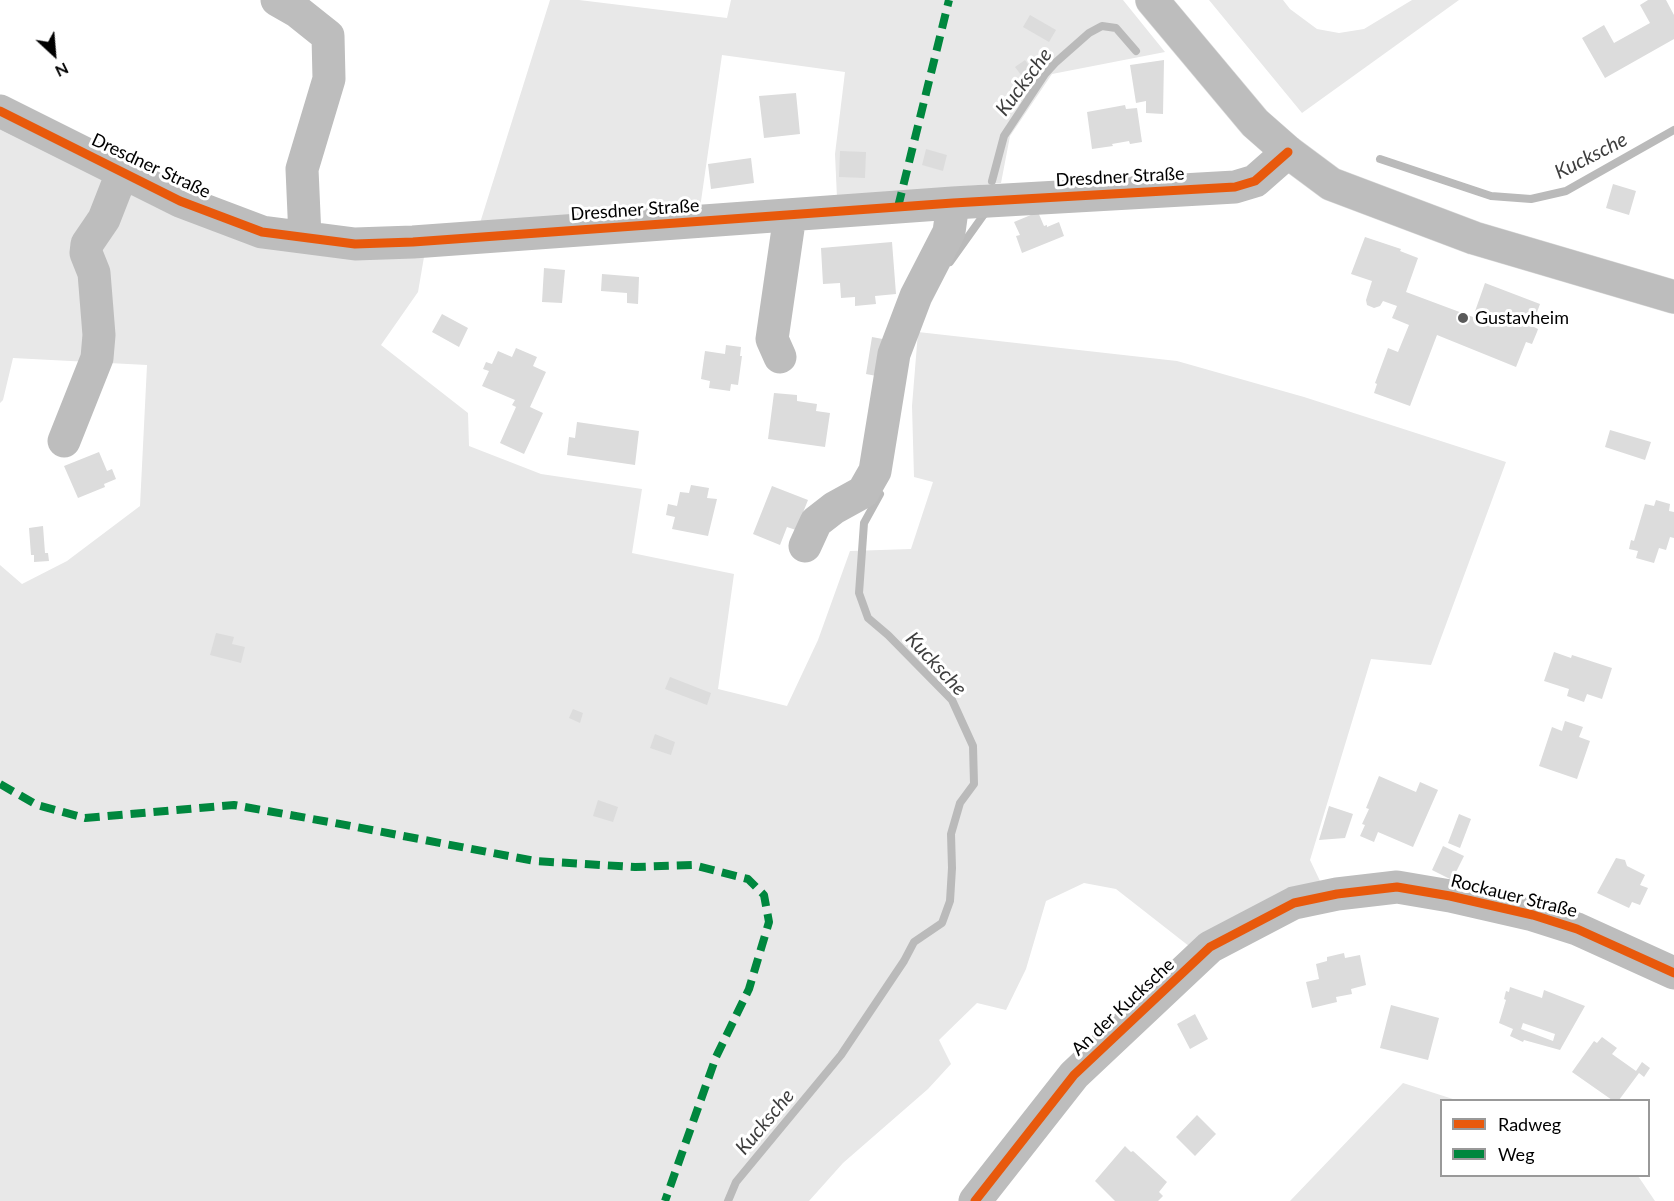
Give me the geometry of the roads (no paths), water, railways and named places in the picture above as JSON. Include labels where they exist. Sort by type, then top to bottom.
[{"type":"street","points":[[277,0],[298,12],[328,36],[329,80],[302,169],[305,237]]},
{"type":"street","points":[[1152,0],[1255,123],[1288,152],[1331,184],[1474,238],[1674,297]]},
{"type":"street","name":"Dresdner Straße","points":[[0,111],[180,201],[262,232],[355,244],[413,242],[954,203],[1235,187],[1255,181],[1288,152]]},
{"type":"street","points":[[64,441],[97,358],[99,335],[94,273],[86,253],[87,244],[104,219],[122,173]]},
{"type":"street","points":[[805,546],[816,522],[834,508],[863,492],[875,471],[894,354],[916,296],[949,232],[954,203]]},
{"type":"street","points":[[780,357],[772,339],[790,215]]},
{"type":"street","name":"Rockauer Straße","points":[[1337,894],[1397,887],[1450,896],[1533,915],[1578,929],[1674,973]]},
{"type":"street","name":"An der Kucksche","points":[[975,1201],[1074,1075],[1210,948],[1294,903],[1337,894]]},
{"type":"waterway","name":"Kucksche","points":[[992,181],[1004,136],[1045,74],[1055,63],[1089,33],[1102,26],[1116,28],[1136,51]]},
{"type":"waterway","name":"Kucksche","points":[[1380,159],[1491,196],[1531,199],[1566,191],[1674,130]]},
{"type":"waterway","name":"Kucksche","points":[[950,262],[985,213]]},
{"type":"waterway","name":"Kucksche","points":[[728,1201],[736,1182],[841,1055],[904,961],[914,942],[942,923],[950,901],[951,834],[960,803],[974,784],[973,746],[952,700],[888,635],[868,618],[859,593],[864,523],[880,494]]},
{"type":"place","name":"Gustavheim","points":[[1463,318]]}]
